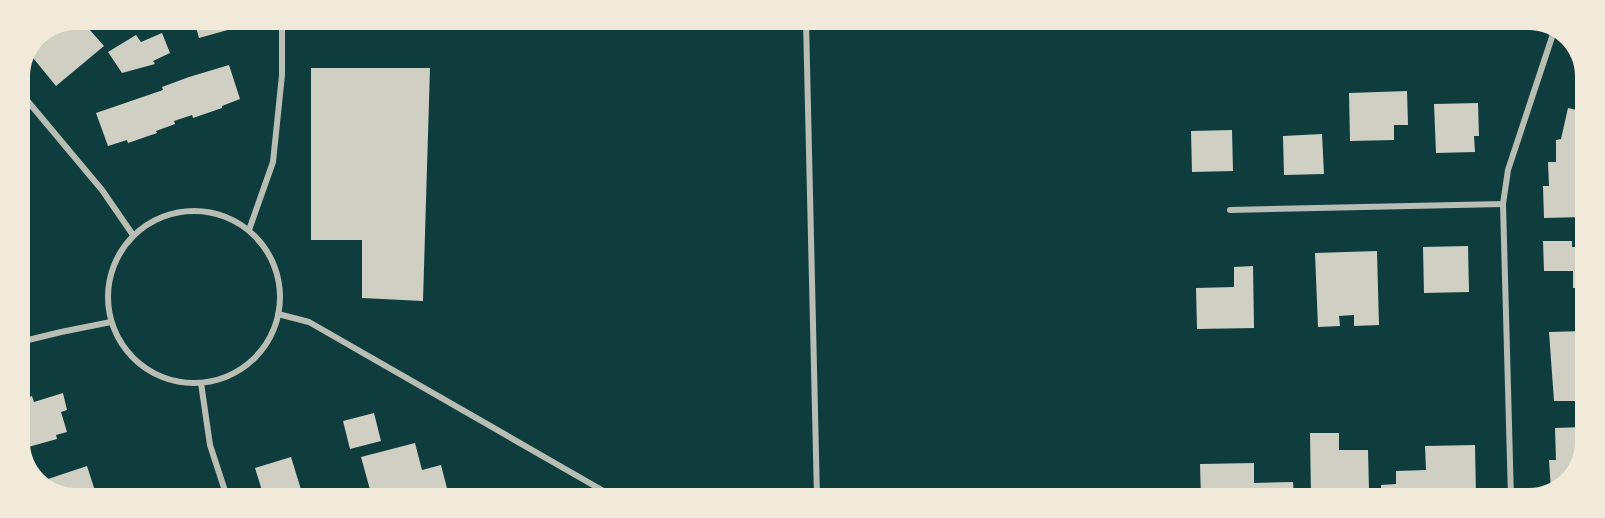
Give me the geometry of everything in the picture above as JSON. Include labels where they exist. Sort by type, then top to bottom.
[{"type":"street","points":[[249,230],[273,162],[282,75],[282,30]]},
{"type":"street","points":[[806,30],[817,488]]},
{"type":"street","points":[[1510,488],[1503,204],[1508,170],[1552,36]]},
{"type":"street","points":[[30,104],[102,190],[133,235]]},
{"type":"street","points":[[1230,210],[1503,204]]},
{"type":"street","points":[[195,211],[228,217],[249,230],[265,247],[276,268],[280,291],[278,315],[268,340],[251,361],[228,376],[201,383],[172,380],[146,369],[124,348],[111,322],[108,299],[110,276],[119,254],[133,235],[153,220],[177,212],[195,211]]},
{"type":"street","points":[[278,315],[309,322],[598,488]]},
{"type":"street","points":[[30,340],[111,322]]},
{"type":"street","points":[[201,383],[210,445],[224,488]]},
{"type":"building","points":[[90,30],[104,46],[56,86],[33,58],[43,43],[58,33]]},
{"type":"building","points":[[197,30],[228,30],[199,38]]},
{"type":"building","points":[[162,33],[170,53],[153,61],[155,64],[122,73],[108,52],[136,35],[141,42]]},
{"type":"building","points":[[229,65],[240,99],[193,118],[192,115],[174,121],[175,124],[156,131],[157,133],[128,143],[127,140],[108,146],[96,113],[163,90],[162,87],[189,77]]},
{"type":"building","points":[[311,68],[430,68],[423,301],[362,298],[362,240],[311,240]]},
{"type":"building","points":[[1407,91],[1408,125],[1394,125],[1394,140],[1350,141],[1349,93]]},
{"type":"building","points":[[1478,103],[1479,136],[1474,136],[1475,152],[1436,153],[1434,104]]},
{"type":"building","points":[[1568,108],[1575,110],[1575,217],[1544,218],[1543,186],[1549,186],[1548,162],[1556,162],[1556,140],[1561,139]]},
{"type":"building","points":[[1232,130],[1233,171],[1192,172],[1191,131]]},
{"type":"building","points":[[1322,134],[1324,174],[1284,175],[1283,136]]},
{"type":"building","points":[[1543,241],[1572,241],[1572,247],[1575,247],[1575,288],[1573,288],[1573,271],[1544,271]]},
{"type":"building","points":[[1468,246],[1469,292],[1424,293],[1423,247]]},
{"type":"building","points":[[1377,251],[1379,325],[1354,326],[1354,315],[1339,316],[1340,326],[1318,327],[1315,253]]},
{"type":"building","points":[[1253,266],[1254,328],[1197,329],[1196,288],[1234,287],[1234,267]]},
{"type":"building","points":[[1575,331],[1575,401],[1554,401],[1549,332]]},
{"type":"building","points":[[63,393],[67,410],[61,412],[67,432],[56,435],[57,439],[30,446],[30,397],[32,396],[34,402]]},
{"type":"building","points":[[374,413],[381,441],[350,449],[343,421]]},
{"type":"building","points":[[1575,427],[1575,442],[1567,468],[1557,479],[1550,482],[1549,460],[1556,460],[1555,428]]},
{"type":"building","points":[[1310,433],[1339,433],[1339,450],[1368,450],[1369,488],[1311,488]]},
{"type":"building","points":[[415,443],[422,470],[441,465],[447,488],[370,488],[361,457]]},
{"type":"building","points":[[1475,445],[1476,488],[1381,488],[1381,485],[1396,484],[1396,471],[1426,470],[1425,446]]},
{"type":"building","points":[[291,457],[301,488],[261,488],[255,468]]},
{"type":"building","points":[[1254,463],[1254,483],[1293,482],[1293,488],[1201,488],[1200,464]]},
{"type":"building","points":[[87,466],[94,488],[58,485],[48,479]]}]
